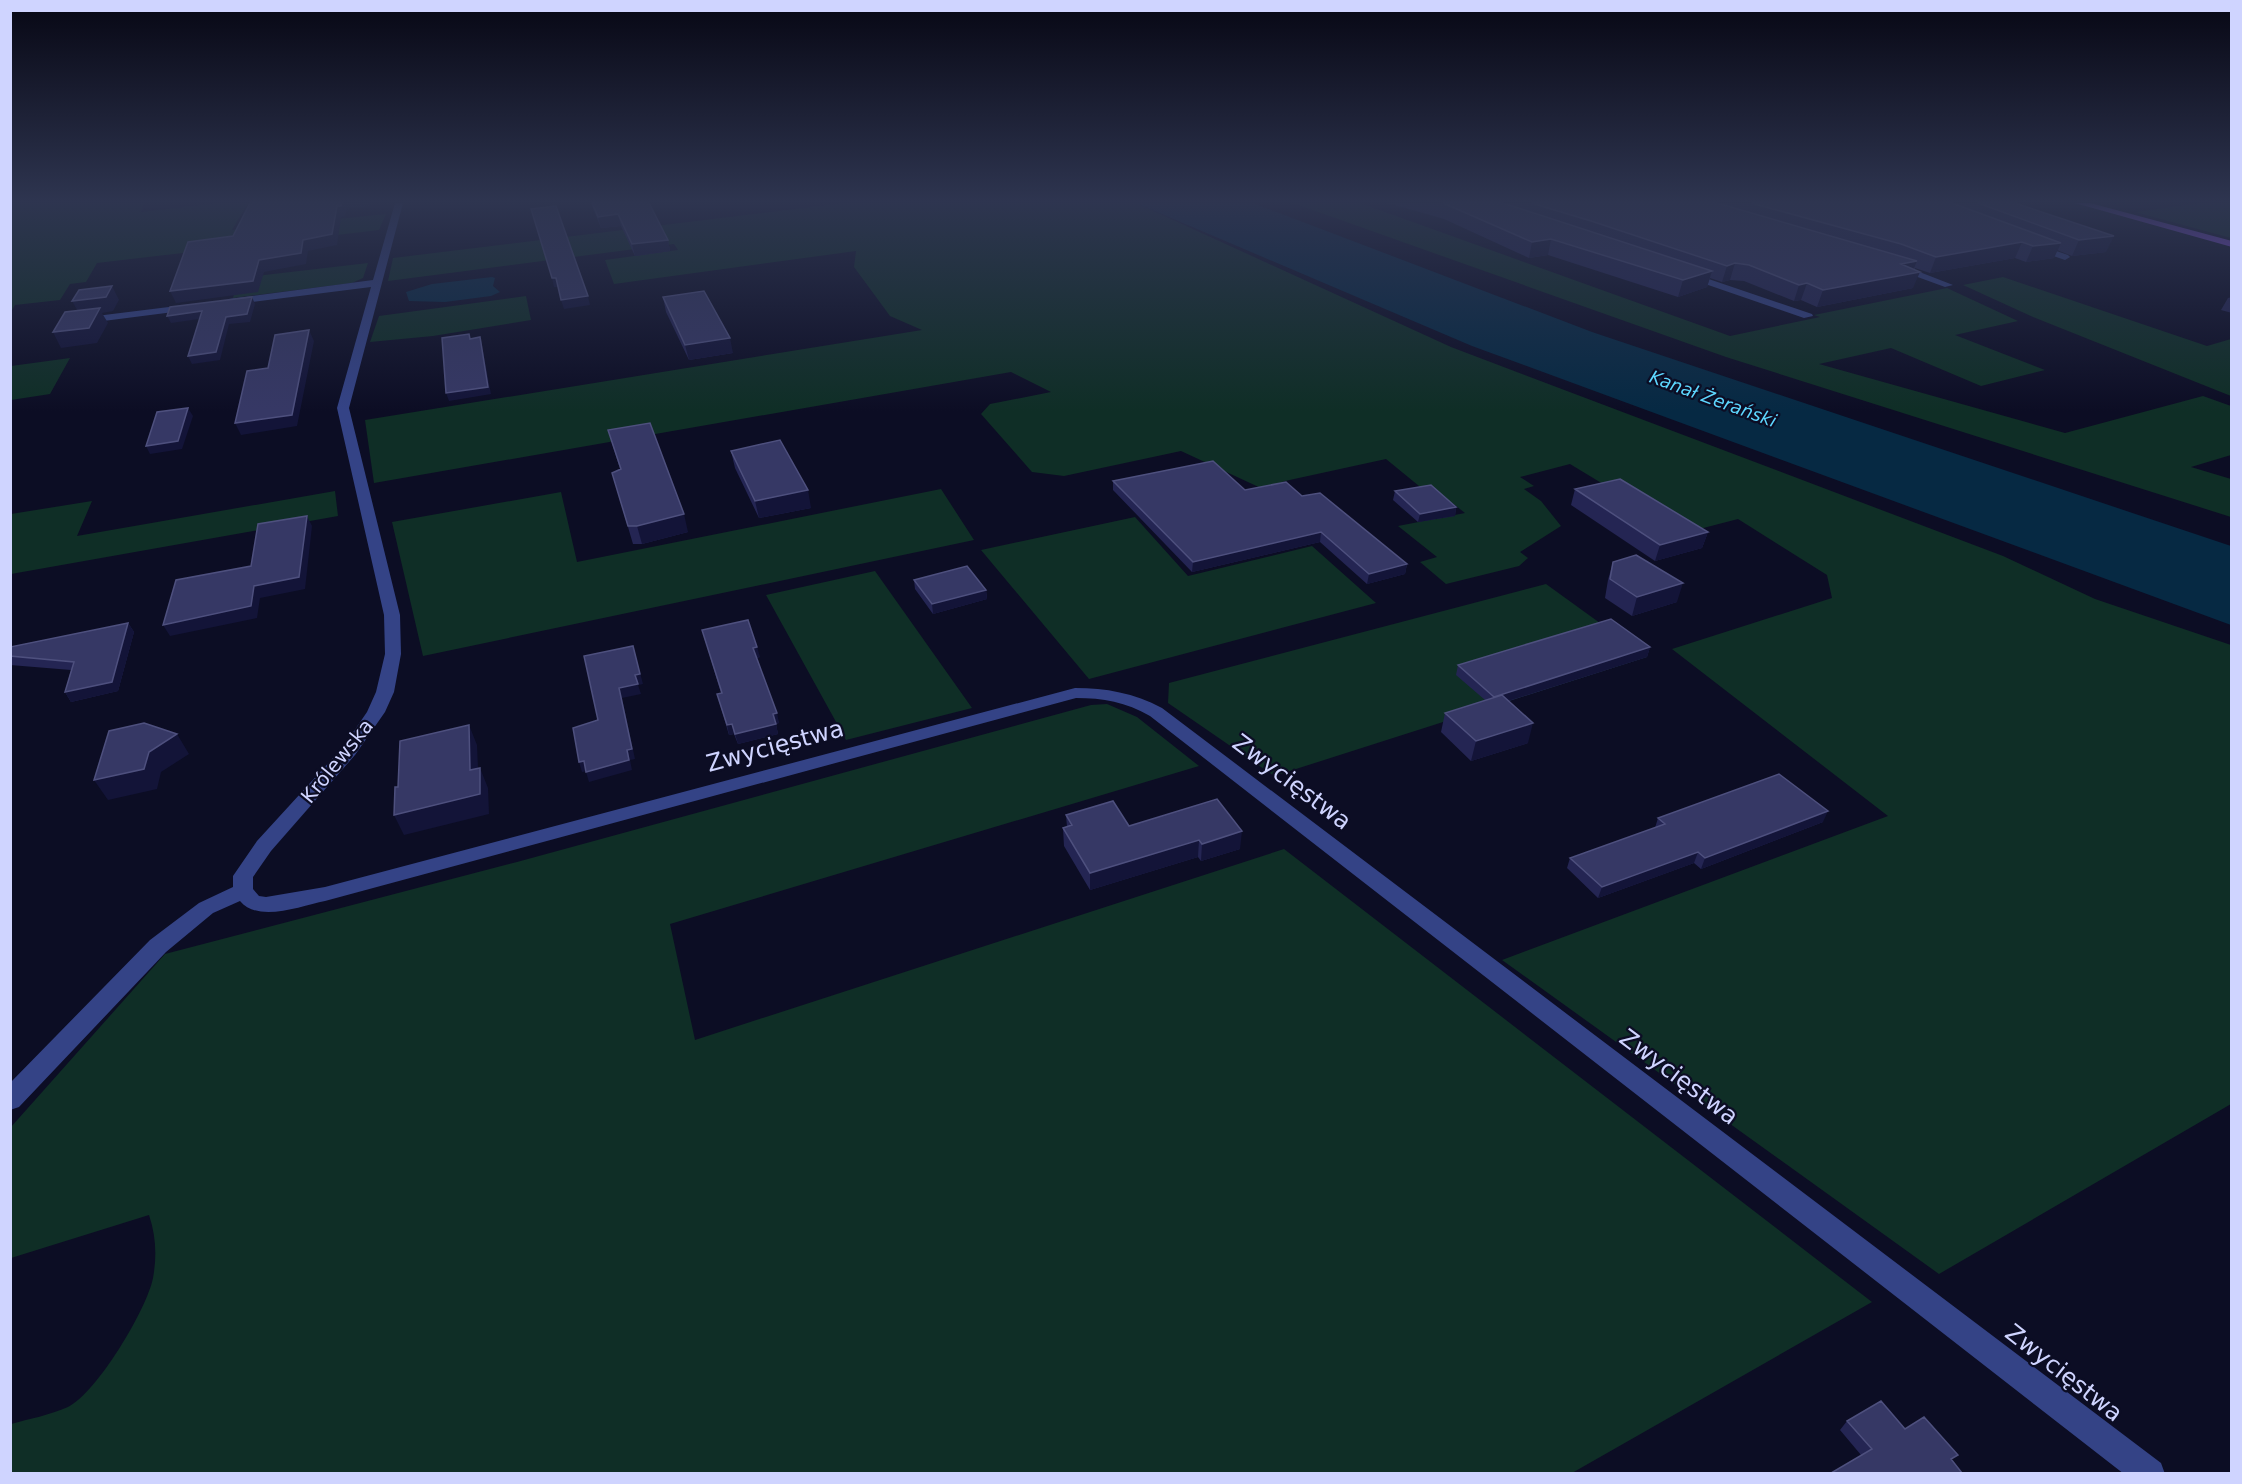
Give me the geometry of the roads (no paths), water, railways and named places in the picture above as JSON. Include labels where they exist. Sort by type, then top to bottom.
[{"type":"street","name":"Królewska","points":[[243,891],[243,876],[264,846],[349,751],[376,712],[385,692],[394,638],[392,615],[344,408],[379,272]]},
{"type":"street","points":[[1681,272],[1808,316]]},
{"type":"street","points":[[1913,272],[1948,285]]},
{"type":"street","points":[[213,304],[376,283]]},
{"type":"street","points":[[74,322],[202,305]]},
{"type":"street","name":"Zwycięstwa","points":[[243,891],[252,902],[266,905],[326,894],[1075,693],[1115,694],[1136,700],[1156,712],[2150,1473]]},
{"type":"street","points":[[10,1100],[158,946],[206,908],[243,891]]},
{"type":"water","name":"Kanał Żerański","points":[[1299,272],[1435,272],[1592,332],[2231,546],[2231,625],[1472,346]]},
{"type":"water","points":[[495,278],[493,286],[500,292],[491,296],[445,302],[409,301],[406,292],[432,284]]}]
